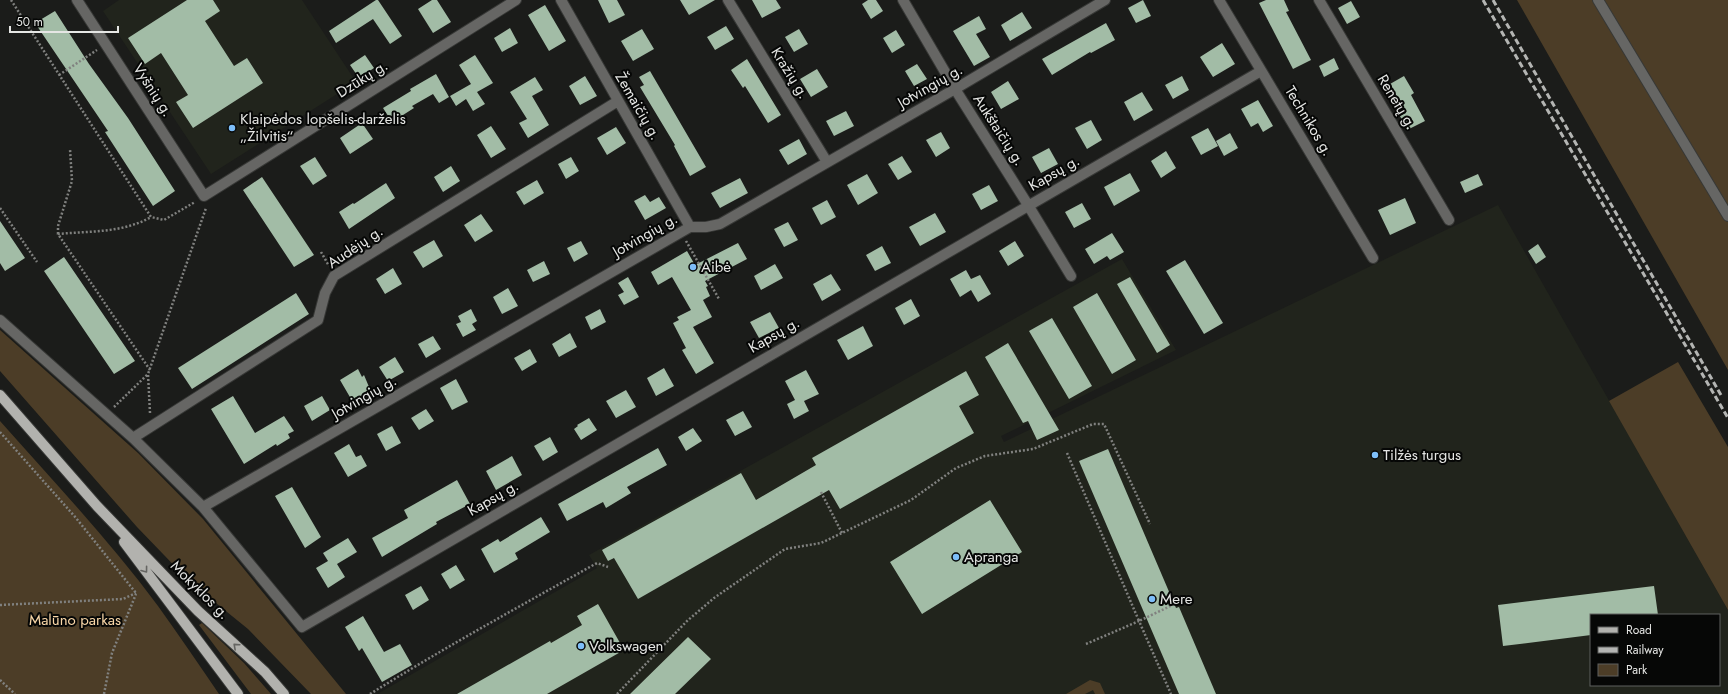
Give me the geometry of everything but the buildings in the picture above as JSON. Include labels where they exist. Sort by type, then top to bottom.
[{"type":"main road","name":"Mokyklos g.","points":[[0,395],[97,506],[198,611],[265,672],[284,694]]},
{"type":"main road","name":"Mokyklos g.","points":[[97,506],[238,694]]},
{"type":"street","name":"Dzūkų g.","points":[[206,199],[516,0]]},
{"type":"street","name":"Žemaičių g.","points":[[561,0],[690,227]]},
{"type":"street","name":"Kražių g.","points":[[728,0],[827,162]]},
{"type":"street","name":"Aukštaičių g.","points":[[903,0],[955,89],[1028,205],[1070,276]]},
{"type":"street","name":"Jotvingių g.","points":[[204,507],[690,227],[706,227],[720,224],[955,89],[1086,4],[1105,0]]},
{"type":"street","name":"Technikos g.","points":[[1219,0],[1373,258]]},
{"type":"street","name":"Renetų g.","points":[[1319,0],[1449,220]]},
{"type":"street","points":[[1598,0],[1728,216]]},
{"type":"street","name":"Vyšnių g.","points":[[79,1],[206,199]]},
{"type":"street","name":"Kapsų g.","points":[[204,507],[302,627],[1261,71]]},
{"type":"street","name":"Audėjų g.","points":[[133,438],[318,320],[325,293],[334,276],[618,101]]},
{"type":"street","points":[[0,320],[133,438],[204,507]]},
{"type":"path","points":[[11,0],[151,217]]},
{"type":"path","points":[[59,75],[106,45]]},
{"type":"path","points":[[70,148],[72,181],[58,226],[58,234],[150,370]]},
{"type":"path","points":[[58,234],[120,229],[139,224],[151,217],[164,220],[206,199]]},
{"type":"path","points":[[107,415],[148,374],[150,370],[206,199]]},
{"type":"path","points":[[0,208],[37,262]]},
{"type":"path","points":[[681,232],[719,299]]},
{"type":"path","points":[[148,374],[151,426]]},
{"type":"path","points":[[617,694],[687,621],[714,598],[785,549],[821,543],[911,500],[956,468],[985,456],[1033,449],[1093,424],[1104,424],[1108,429],[1150,524]]},
{"type":"path","points":[[0,432],[76,518],[136,593]]},
{"type":"path","points":[[1067,453],[1171,694]]},
{"type":"path","points":[[821,492],[842,533]]},
{"type":"path","points":[[370,694],[467,635],[514,611],[597,563],[608,567]]},
{"type":"path","points":[[0,605],[123,599],[136,593]]},
{"type":"path","points":[[104,694],[112,653],[136,593]]},
{"type":"path","points":[[1086,644],[1183,600]]},
{"type":"path","points":[[0,680],[15,694]]},
{"type":"shaded area","name":"Klaipėdos lopšelis-darželis „Žilvitis“","points":[[119,0],[302,0],[356,82],[211,174],[103,11]]},
{"type":"shaded area","points":[[1498,205],[1728,610],[1728,694],[379,693],[597,568],[589,555],[1122,259],[1176,350],[1001,436],[1004,442]]},
{"type":"green space","points":[[1517,0],[1728,0],[1728,370]]},
{"type":"green space","points":[[0,330],[138,453],[203,519],[346,694],[311,694],[248,629],[190,582],[137,527],[0,371]]},
{"type":"green space","points":[[1678,362],[1728,447],[1728,610],[1609,401]]},
{"type":"green space","name":"Malūno parkas","points":[[0,421],[121,558],[166,617],[219,694],[0,694]]},
{"type":"green space","points":[[202,623],[244,663],[271,694],[251,694],[199,625]]},
{"type":"green space","points":[[1090,680],[1100,683],[1105,694],[1095,694],[1093,690],[1085,694],[1066,694]]},
{"type":"railway","points":[[1483,0],[1728,418]]},
{"type":"railway","points":[[1493,0],[1721,395]]},
{"type":"place","name":"Klaipėdos lopšelis-darželis „Žilvitis“","points":[[232,128]]},
{"type":"place","name":"Aibė","points":[[693,267]]},
{"type":"place","name":"Tilžės turgus","points":[[1375,455]]},
{"type":"place","name":"Apranga","points":[[956,557]]},
{"type":"place","name":"Mere","points":[[1152,599]]},
{"type":"place","name":"Volkswagen","points":[[581,646]]}]
